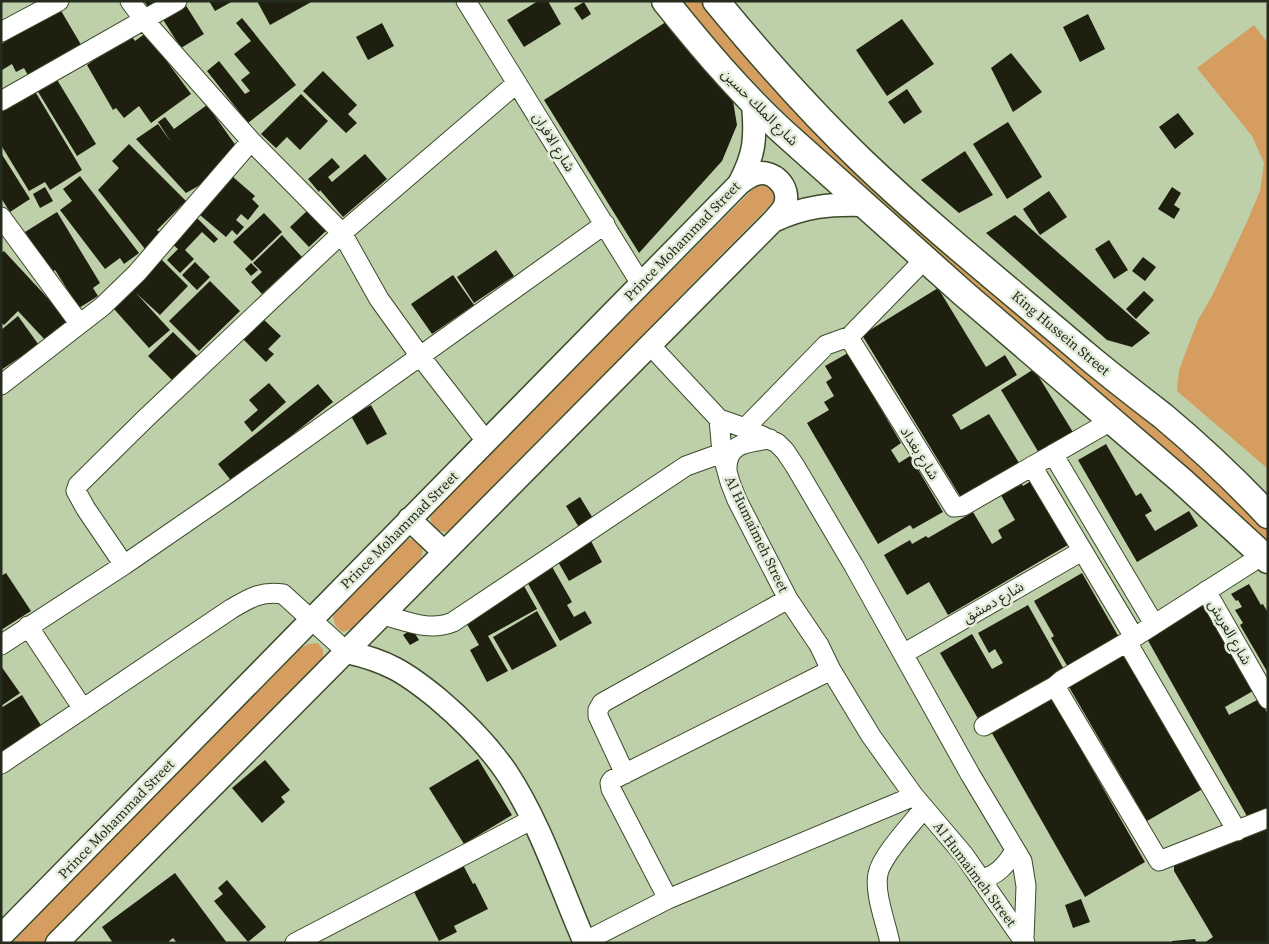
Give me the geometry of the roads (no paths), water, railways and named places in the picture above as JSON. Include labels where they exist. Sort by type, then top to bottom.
[{"type":"highway","name":"شارع الملك حسين","points":[[665,1],[706,53],[753,104],[864,205]]},
{"type":"highway","name":"King Hussein Street","points":[[716,1],[777,73],[853,152],[959,247],[1105,371],[1206,453],[1268,515]]},
{"type":"highway","points":[[864,205],[1111,421],[1182,480],[1265,557]]},
{"type":"highway","points":[[1182,480],[1206,453]]},
{"type":"main road","name":"Prince Mohammad Street","points":[[1,936],[739,184],[749,166],[756,132],[753,104]]},
{"type":"main road","points":[[57,943],[773,221],[785,204],[786,194],[776,177],[756,174],[739,184]]},
{"type":"main road","points":[[773,221],[804,209],[837,204],[864,205]]},
{"type":"main road","points":[[409,519],[444,552]]},
{"type":"main road","points":[[347,652],[387,663],[413,679],[454,712],[483,743],[506,773],[533,818],[584,942]]},
{"type":"street","points":[[1,32],[59,1]]},
{"type":"street","points":[[130,1],[144,20],[251,141],[342,233],[379,299],[420,356],[486,441]]},
{"type":"street","points":[[1,101],[177,1]]},
{"type":"street","name":"شارع الافران","points":[[466,1],[641,284]]},
{"type":"street","points":[[124,565],[86,510],[76,491],[78,485],[146,418],[342,233],[517,83]]},
{"type":"street","points":[[1,384],[103,306],[137,273],[251,141]]},
{"type":"street","points":[[1,217],[79,323]]},
{"type":"street","points":[[1,645],[124,565],[605,224]]},
{"type":"street","points":[[744,428],[826,345],[851,336],[925,259]]},
{"type":"street","name":"شارع بغداد","points":[[851,336],[853,345],[954,507],[963,506],[1111,421]]},
{"type":"street","points":[[650,345],[719,419]]},
{"type":"street","name":"Al Humaimeh Street","points":[[719,419],[770,439],[785,451],[854,566],[1022,861],[1026,879],[1024,941],[964,855],[919,802],[871,736],[831,670],[819,646],[788,599],[737,500],[722,453],[719,419]]},
{"type":"street","points":[[727,473],[728,456],[732,450],[740,445],[770,439]]},
{"type":"street","points":[[383,615],[428,626],[444,626],[453,622],[686,466],[722,453]]},
{"type":"street","points":[[1053,454],[1154,624]]},
{"type":"street","points":[[1032,466],[1082,551],[1237,831]]},
{"type":"street","name":"شارع دمشق","points":[[903,654],[1082,551]]},
{"type":"street","points":[[984,726],[1055,686],[1206,591],[1265,557]]},
{"type":"street","name":"شارع العريش","points":[[1206,591],[1268,699]]},
{"type":"street","points":[[1,764],[257,594],[269,592],[283,594],[347,652]]},
{"type":"street","points":[[626,774],[598,716],[598,710],[602,703],[788,599]]},
{"type":"street","points":[[28,626],[83,709]]},
{"type":"street","points":[[668,899],[610,786],[612,780],[831,670]]},
{"type":"street","points":[[1055,686],[1159,860],[1268,818]]},
{"type":"street","points":[[584,942],[668,899],[919,802]]},
{"type":"street","points":[[890,943],[877,876],[880,864],[919,802]]},
{"type":"street","points":[[295,943],[533,818]]},
{"type":"street","points":[[980,879],[994,874],[1015,850]]}]
